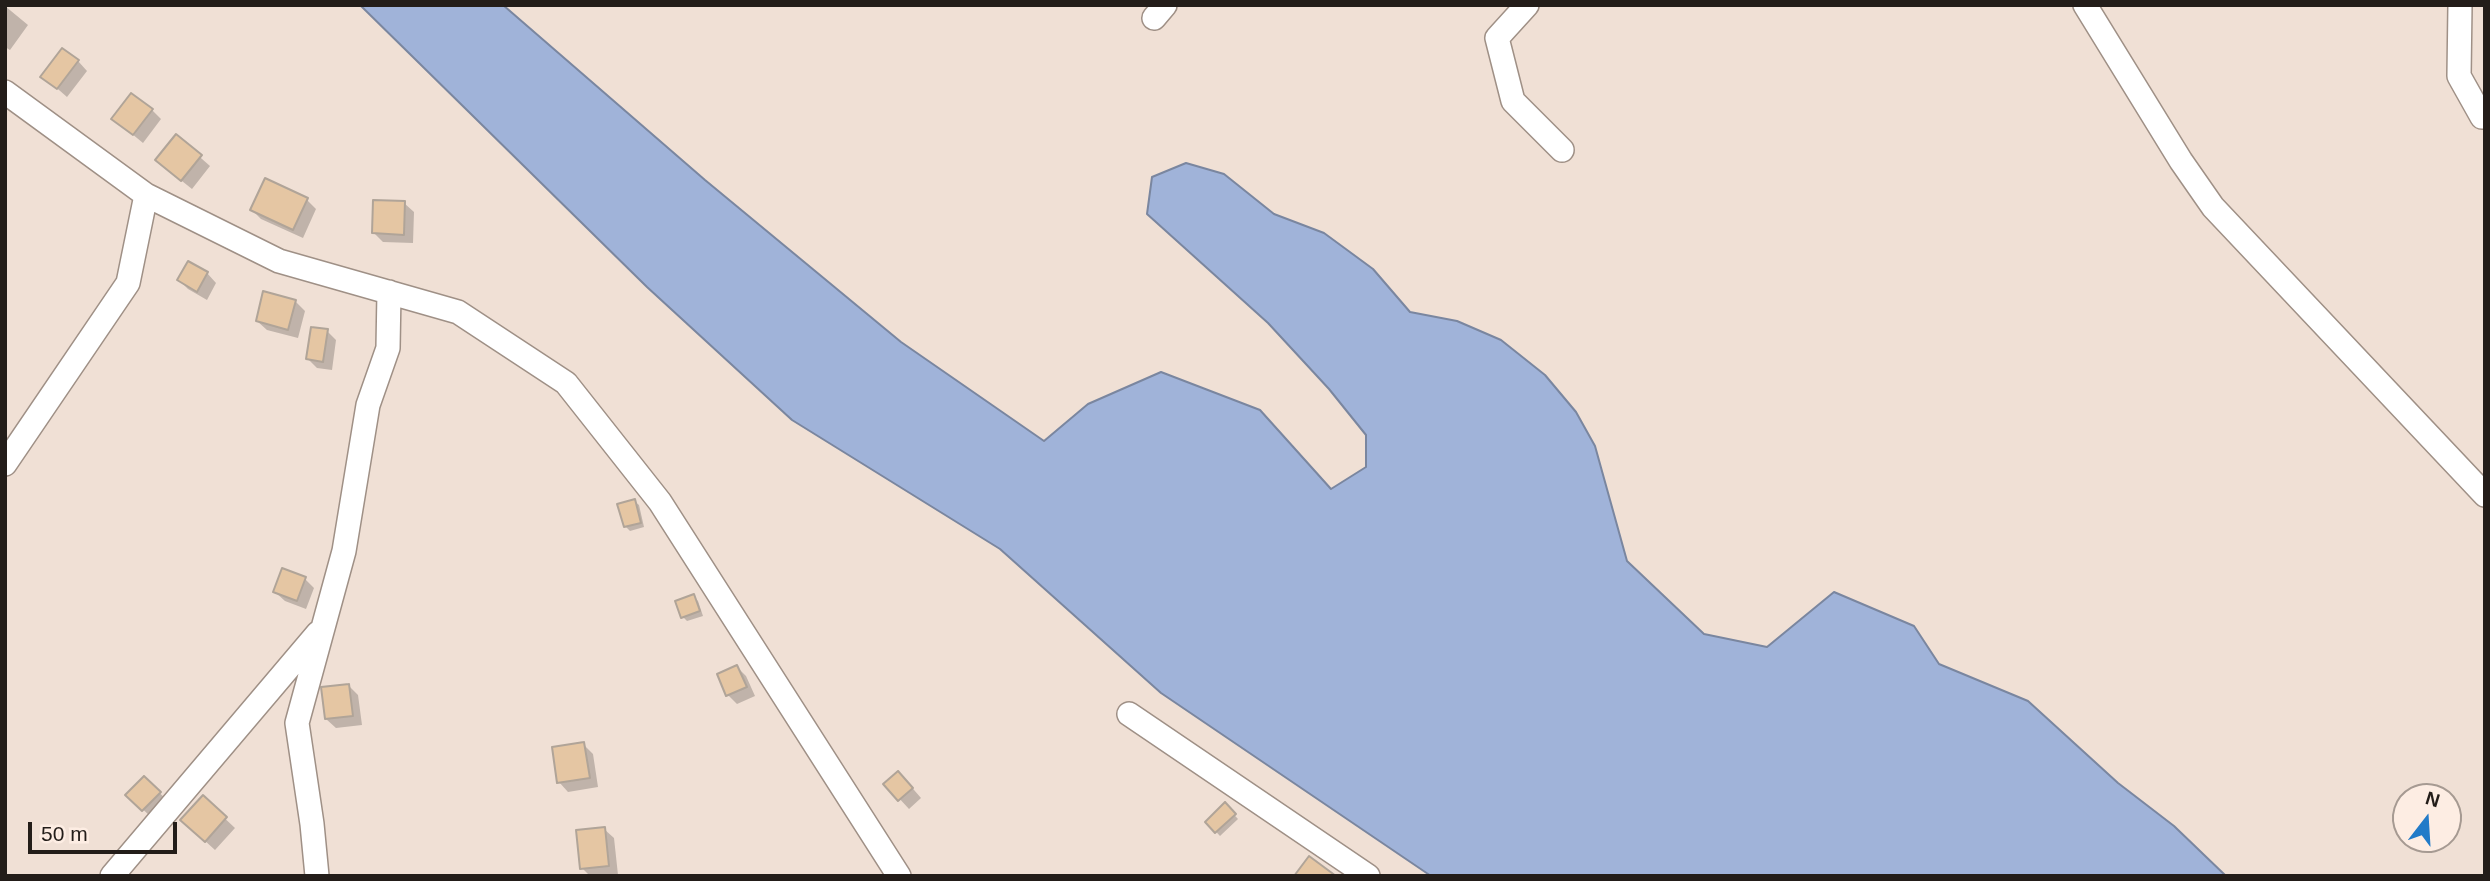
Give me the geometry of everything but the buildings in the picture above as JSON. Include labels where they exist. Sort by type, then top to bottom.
[{"type":"street","points":[[1527,5],[1497,38],[1513,101],[1562,150]]},
{"type":"street","points":[[2085,5],[2180,161],[2214,207],[2485,495]]},
{"type":"street","points":[[2460,5],[2459,76],[2483,117]]},
{"type":"street","points":[[5,93],[146,195],[279,261],[457,312],[566,383],[660,502],[899,876]]},
{"type":"street","points":[[5,464],[128,284],[146,195]]},
{"type":"street","points":[[317,876],[297,723],[344,551],[368,405],[388,348],[389,292]]},
{"type":"street","points":[[112,876],[321,629]]},
{"type":"street","points":[[1129,714],[1368,876]]},
{"type":"water","points":[[360,5],[503,5],[705,180],[901,342],[1044,441],[1088,404],[1161,372],[1260,410],[1331,489],[1366,467],[1366,435],[1329,389],[1268,323],[1147,214],[1152,177],[1186,163],[1224,174],[1274,214],[1324,233],[1373,269],[1410,312],[1457,321],[1501,340],[1545,375],[1576,412],[1595,446],[1627,561],[1704,634],[1767,647],[1834,592],[1914,626],[1939,664],[2028,701],[2118,783],[2174,826],[2226,876],[1431,876],[1161,693],[1000,549],[792,420],[647,287]]}]
